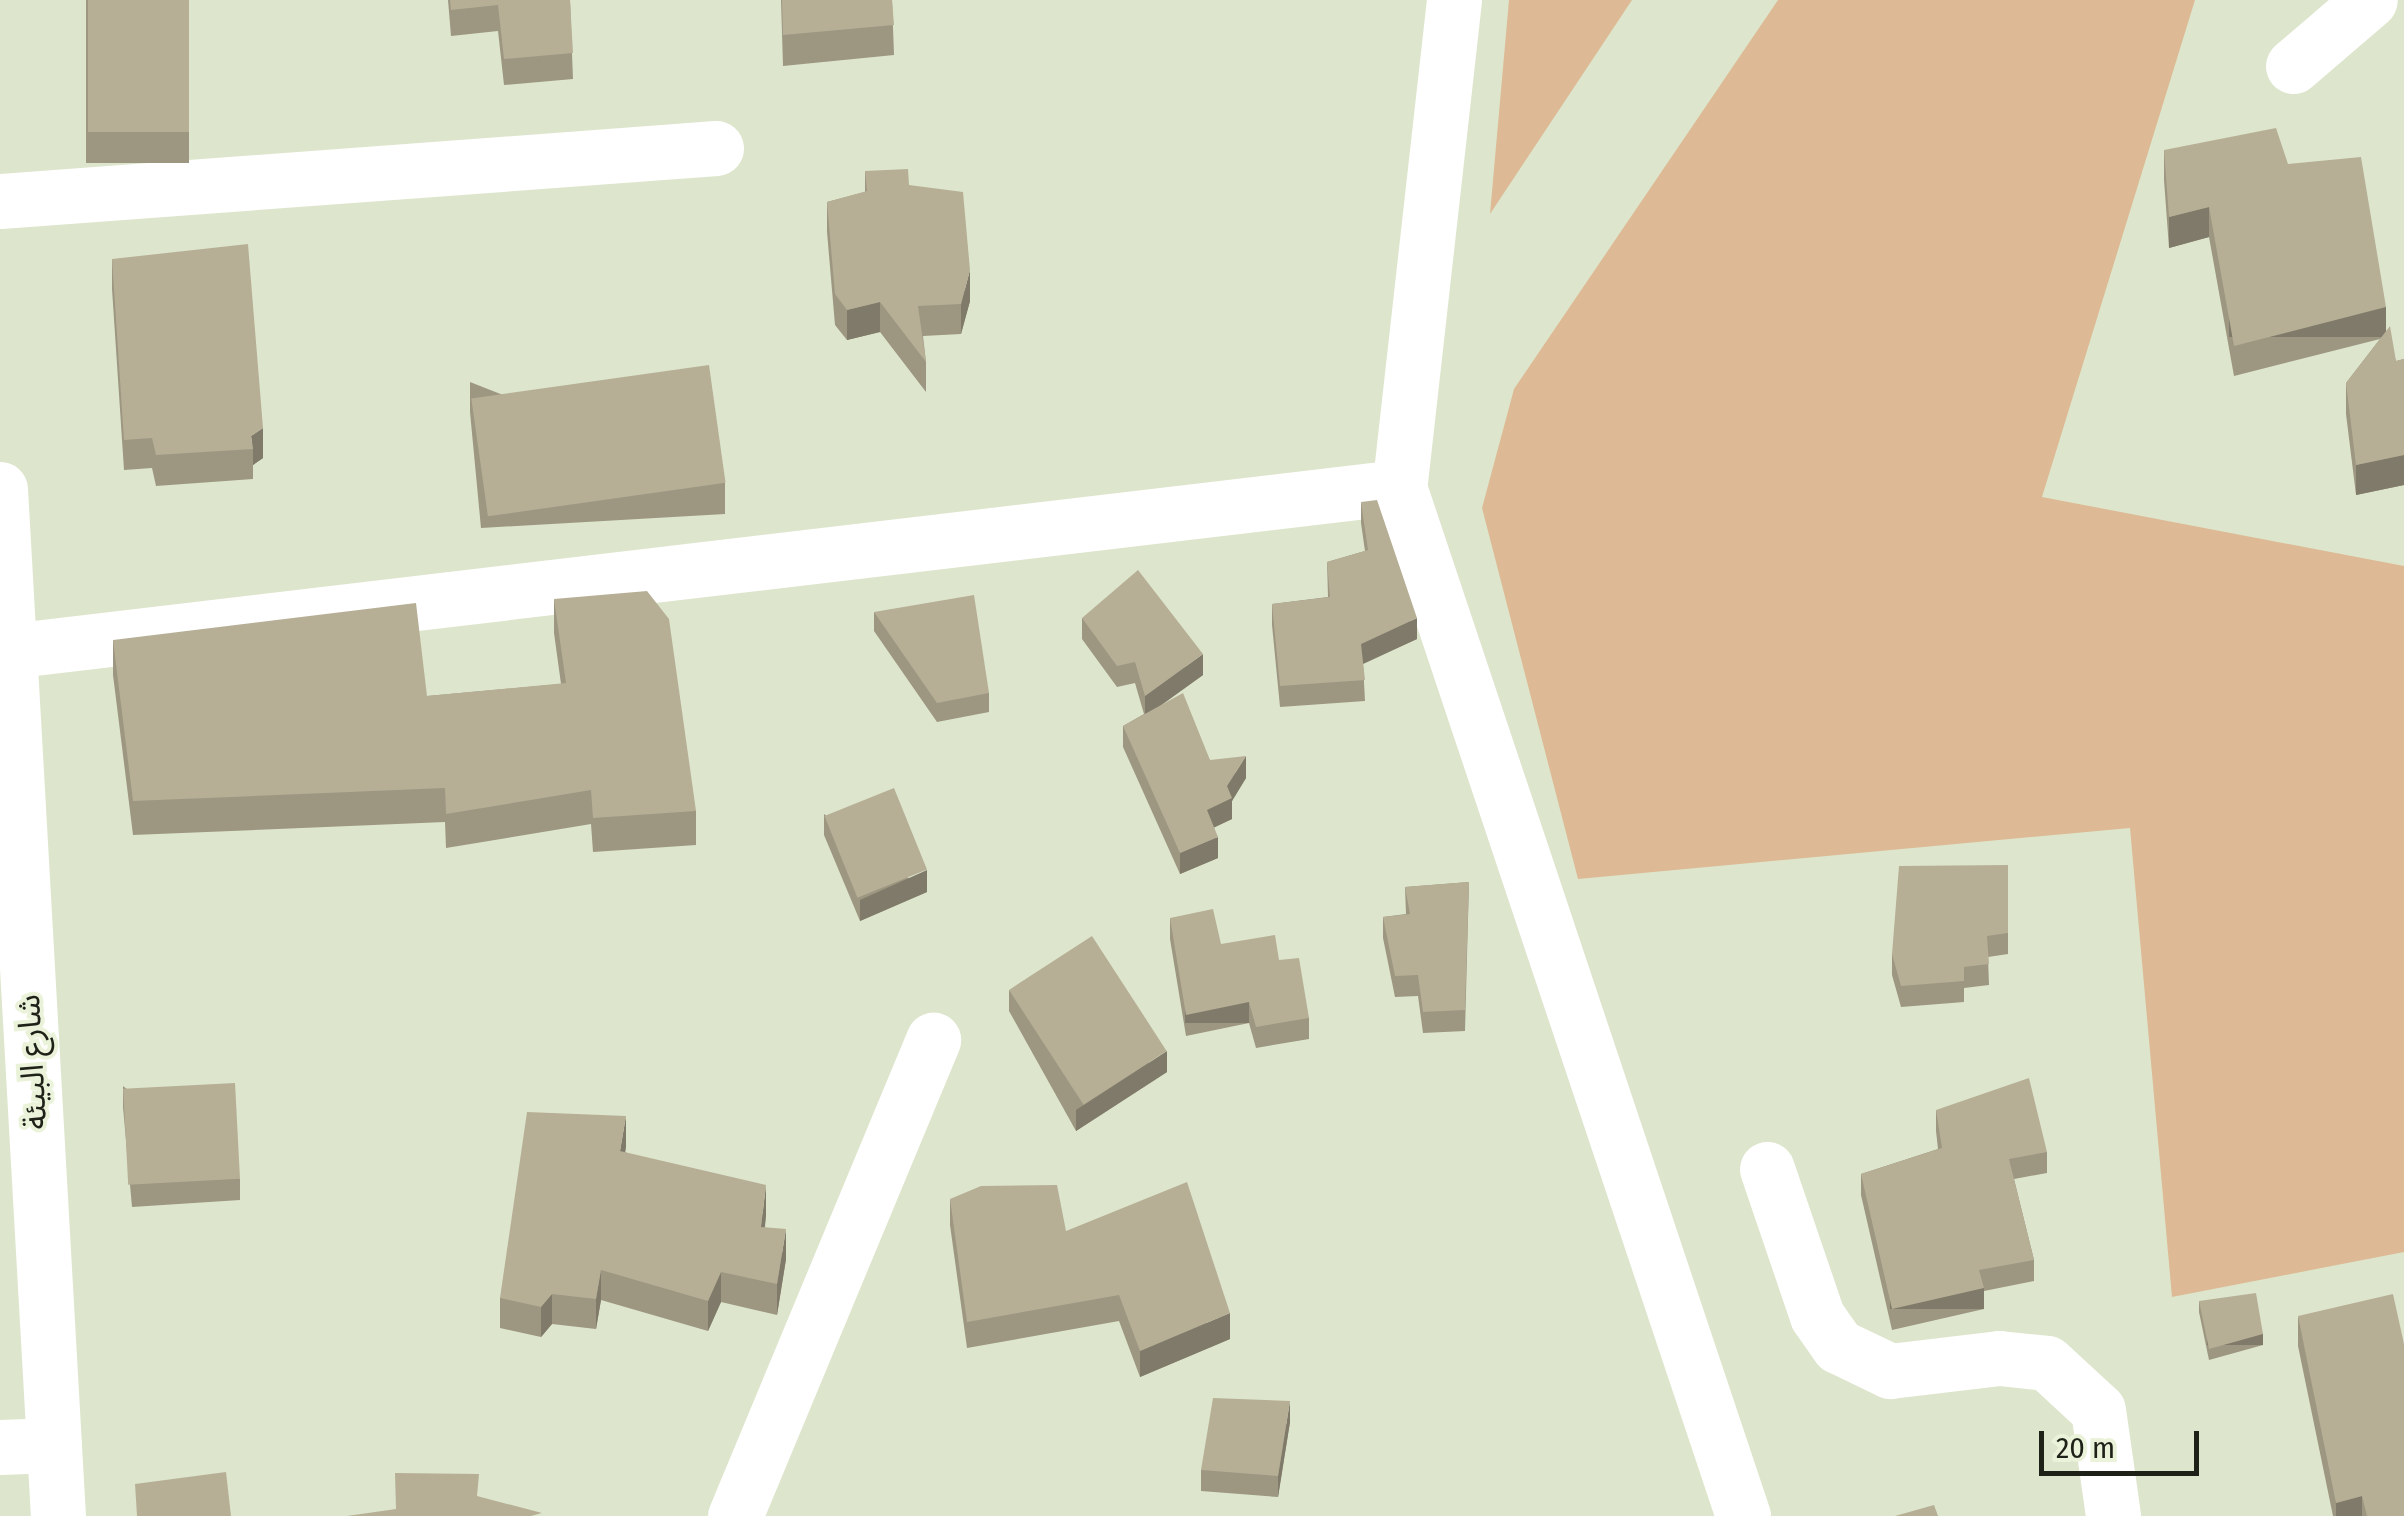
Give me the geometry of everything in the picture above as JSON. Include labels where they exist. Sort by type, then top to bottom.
[{"type":"street","points":[[1454,0],[1399,487],[1743,1516]]},
{"type":"street","points":[[2293,66],[2370,0]]},
{"type":"street","points":[[0,202],[716,148]]},
{"type":"street","points":[[9,650],[1399,487]]},
{"type":"street","name":"شارع البيئة","points":[[0,489],[9,650],[19,1171],[54,1445],[58,1516]]},
{"type":"street","points":[[735,1516],[933,1040]]},
{"type":"street","points":[[1767,1170],[1818,1316],[1838,1346],[1890,1371],[2000,1358],[2047,1363],[2098,1410],[2113,1516]]},
{"type":"street","points":[[0,1447],[54,1445]]},
{"type":"shaded area","points":[[1509,0],[1632,0],[1490,214]]},
{"type":"shaded area","points":[[1778,0],[2195,0],[2042,497],[2404,566],[2404,1252],[2172,1297],[2130,828],[1578,879],[1482,508],[1514,389]]},
{"type":"building","points":[[88,0],[189,0],[189,132],[88,132]]},
{"type":"building","points":[[450,0],[570,0],[573,53],[504,59],[498,5],[451,10]]},
{"type":"building","points":[[782,0],[892,0],[894,25],[783,35]]},
{"type":"building","points":[[2276,128],[2288,164],[2361,157],[2386,307],[2234,346],[2209,207],[2169,217],[2164,150]]},
{"type":"building","points":[[908,169],[909,185],[963,192],[970,270],[961,304],[918,306],[926,362],[880,302],[847,310],[835,294],[827,202],[867,191],[865,171]]},
{"type":"building","points":[[248,244],[263,428],[251,436],[253,449],[156,455],[152,438],[124,440],[112,259]]},
{"type":"building","points":[[2390,326],[2396,361],[2404,359],[2404,455],[2356,465],[2346,383]]},
{"type":"building","points":[[709,365],[726,483],[488,516],[471,398]]},
{"type":"building","points":[[1377,500],[1417,618],[1361,644],[1365,680],[1280,686],[1272,604],[1330,597],[1327,562],[1368,550],[1361,502]]},
{"type":"building","points":[[1138,570],[1203,654],[1145,696],[1135,662],[1117,666],[1082,618]]},
{"type":"building","points":[[647,591],[669,619],[696,811],[593,818],[591,790],[446,814],[445,788],[133,801],[113,640],[416,603],[427,696],[566,683],[554,599]]},
{"type":"building","points":[[974,595],[989,693],[937,703],[874,612]]},
{"type":"building","points":[[1183,693],[1210,760],[1246,756],[1227,786],[1232,798],[1207,810],[1218,837],[1180,853],[1123,726]]},
{"type":"building","points":[[894,788],[927,870],[857,898],[824,816]]},
{"type":"building","points":[[2008,865],[2008,933],[1987,936],[1989,964],[1964,967],[1964,981],[1901,986],[1892,954],[1899,866]]},
{"type":"building","points":[[1469,882],[1465,1010],[1423,1012],[1418,975],[1395,976],[1383,917],[1410,914],[1405,887]]},
{"type":"building","points":[[1213,909],[1221,944],[1275,935],[1279,960],[1299,958],[1309,1018],[1256,1027],[1249,1002],[1186,1015],[1170,918]]},
{"type":"building","points":[[1092,936],[1167,1051],[1084,1105],[1009,990]]},
{"type":"building","points":[[2029,1078],[2047,1152],[2009,1159],[2034,1260],[1979,1270],[1984,1288],[1892,1309],[1861,1174],[1942,1148],[1936,1110]]},
{"type":"building","points":[[235,1083],[240,1179],[128,1185],[123,1089]]},
{"type":"building","points":[[527,1112],[626,1116],[620,1151],[766,1185],[761,1227],[786,1229],[777,1284],[721,1272],[708,1301],[601,1270],[596,1299],[552,1294],[541,1307],[500,1298]]},
{"type":"building","points":[[1187,1182],[1230,1313],[1140,1351],[1119,1295],[967,1322],[950,1199],[981,1186],[1057,1185],[1066,1231]]},
{"type":"building","points":[[2256,1293],[2263,1334],[2209,1349],[2199,1301]]},
{"type":"building","points":[[2393,1294],[2404,1344],[2404,1516],[2367,1516],[2362,1496],[2336,1503],[2298,1316]]},
{"type":"building","points":[[1213,1398],[1290,1401],[1278,1476],[1201,1470]]},
{"type":"building","points":[[226,1472],[231,1516],[137,1516],[135,1484]]},
{"type":"building","points":[[395,1473],[479,1474],[477,1496],[542,1513],[347,1516],[396,1509]]},
{"type":"building","points":[[1934,1505],[1938,1516],[1895,1516]]}]
